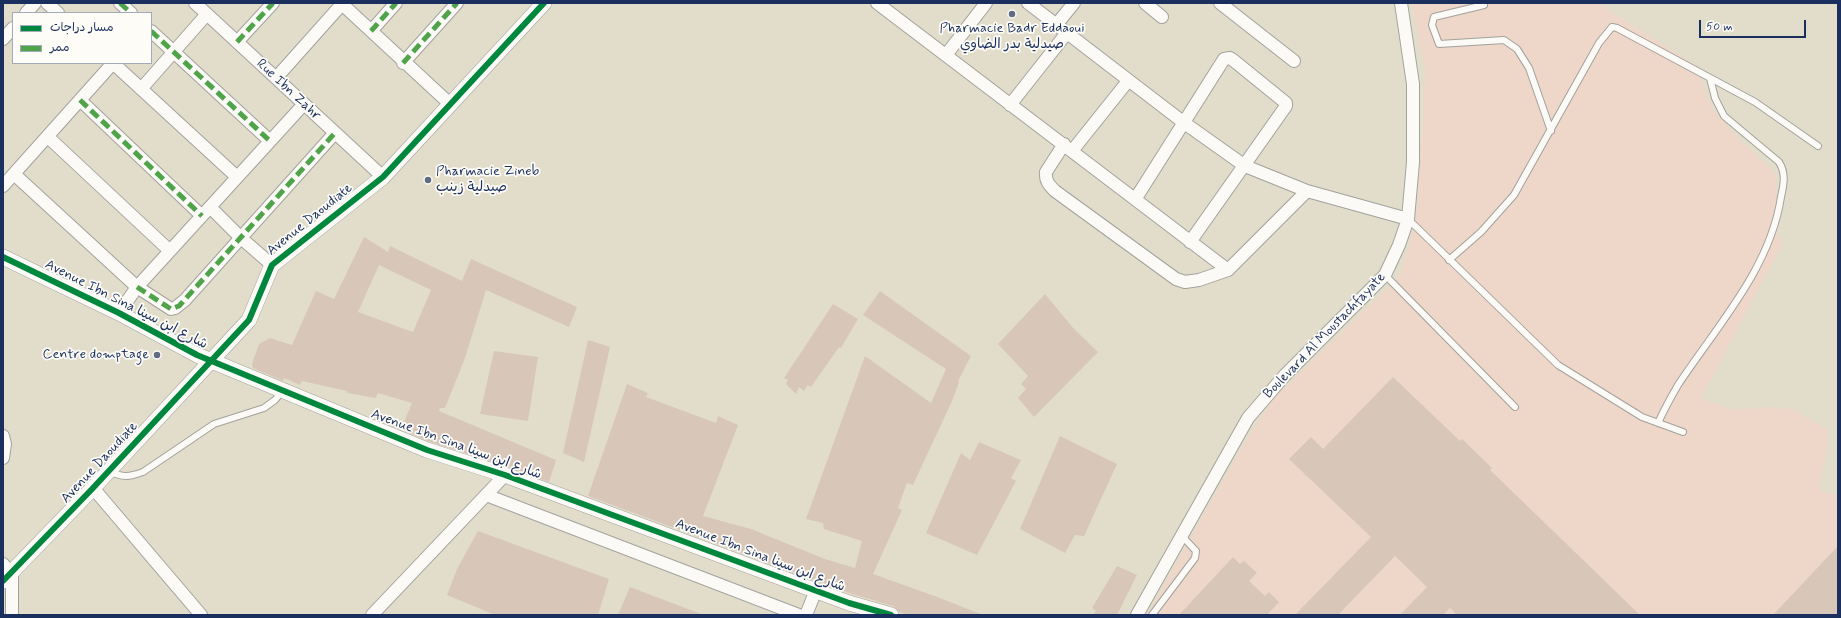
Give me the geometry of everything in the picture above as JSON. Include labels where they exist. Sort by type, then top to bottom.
[{"type":"street","points":[[27,12],[35,3]]},
{"type":"street","points":[[47,3],[57,12]]},
{"type":"street","points":[[120,3],[130,12]]},
{"type":"street","points":[[237,42],[273,3]]},
{"type":"street","points":[[370,31],[396,3]]},
{"type":"street","points":[[403,63],[457,3]]},
{"type":"street","name":"Avenue Daoudiate","points":[[6,573],[93,488],[249,320],[272,266],[382,177],[544,3]]},
{"type":"street","points":[[946,56],[986,3]]},
{"type":"street","points":[[1028,3],[1066,34],[1183,122],[1245,166],[1307,191],[1408,219]]},
{"type":"street","points":[[1056,26],[1074,3]]},
{"type":"street","points":[[1145,3],[1162,16]]},
{"type":"street","points":[[1220,3],[1294,61]]},
{"type":"street","name":"Boulevard Al Moustachfayate","points":[[1137,615],[1248,418],[1285,375],[1386,275],[1399,245],[1408,219],[1413,162],[1414,84],[1402,3]]},
{"type":"street","points":[[276,78],[341,4],[403,63],[450,104]]},
{"type":"street","points":[[881,4],[946,56],[1136,198],[1190,242],[1228,270]]},
{"type":"street","points":[[141,89],[174,52],[203,7]]},
{"type":"street","name":"Rue Ibn Zahr","points":[[203,7],[237,42],[334,134],[382,177]]},
{"type":"street","points":[[152,32],[270,142]]},
{"type":"street","points":[[1010,105],[1066,34]]},
{"type":"street","points":[[1136,198],[1224,59],[1230,58],[1233,60],[1286,104],[1245,166],[1190,242]]},
{"type":"street","points":[[3,186],[112,64]]},
{"type":"street","points":[[114,64],[237,177]]},
{"type":"street","points":[[1128,80],[1046,172],[1047,182],[1055,191],[1176,279],[1185,282],[1200,280],[1228,270],[1281,219],[1307,191]]},
{"type":"street","points":[[80,100],[206,211],[241,238],[272,266]]},
{"type":"street","points":[[119,313],[137,287],[304,104]]},
{"type":"street","points":[[14,174],[137,287],[171,309],[175,308],[185,300],[334,134]]},
{"type":"street","points":[[48,137],[170,251]]},
{"type":"street","name":"Avenue Ibn Sina شارع ابن سينا","points":[[3,257],[119,313],[212,361],[427,450],[505,475],[816,590],[890,615]]},
{"type":"street","points":[[3,436],[3,458]]},
{"type":"street","points":[[372,615],[505,475]]},
{"type":"street","points":[[93,488],[201,615]]},
{"type":"street","points":[[486,495],[799,615]]},
{"type":"street","points":[[6,573],[12,615]]},
{"type":"street","points":[[806,615],[816,590]]},
{"type":"lane","points":[[1484,5],[1434,17],[1432,25],[1439,44],[1504,40],[1517,49],[1529,68],[1551,131]]},
{"type":"lane","points":[[1449,260],[1481,232],[1514,195],[1599,43],[1612,27],[1653,46],[1755,102],[1818,146]]},
{"type":"lane","points":[[1658,423],[1678,386],[1756,269],[1767,248],[1778,217],[1783,185],[1782,168],[1779,162],[1724,116],[1715,98],[1710,78]]},
{"type":"lane","points":[[1408,219],[1558,365],[1642,417],[1683,432]]},
{"type":"lane","points":[[1386,275],[1515,407]]},
{"type":"lane","points":[[109,471],[117,475],[131,477],[143,472],[214,424],[264,408],[275,400],[283,390]]},
{"type":"lane","points":[[1152,615],[1195,558],[1196,551],[1181,535]]},
{"type":"shaded area","points":[[1411,3],[1597,3],[1697,66],[1711,107],[1739,139],[1776,174],[1777,234],[1782,245],[1701,398],[1732,410],[1767,407],[1792,409],[1829,431],[1819,491],[1838,494],[1838,615],[1147,615],[1242,447],[1274,398],[1400,276],[1416,221],[1424,111],[1425,69]]},
{"type":"building","points":[[364,237],[388,252],[390,246],[462,281],[471,259],[577,307],[569,327],[486,290],[465,358],[445,408],[440,408],[439,411],[556,460],[549,482],[430,442],[401,429],[412,403],[378,393],[376,398],[347,393],[347,391],[302,381],[300,385],[284,378],[283,381],[253,368],[252,364],[259,344],[270,338],[292,345],[316,291],[334,299]],"holes":[[[379,265],[431,290],[413,332],[358,312]]]},
{"type":"building","points":[[880,291],[971,356],[958,381],[959,382],[952,401],[913,485],[907,483],[898,508],[902,510],[873,574],[983,615],[908,615],[899,612],[893,606],[852,594],[588,496],[627,384],[648,393],[646,397],[716,423],[718,416],[738,425],[703,516],[751,529],[825,559],[855,568],[862,541],[824,529],[823,523],[806,519],[865,356],[931,403],[946,369],[863,315]]},
{"type":"building","points":[[1045,294],[1074,329],[1098,352],[1034,417],[1018,398],[1026,389],[1021,384],[1028,376],[998,344]]},
{"type":"building","points":[[833,304],[858,319],[841,348],[839,347],[811,387],[808,385],[804,391],[799,387],[796,394],[786,384],[788,380],[784,378]]},
{"type":"building","points":[[588,340],[610,347],[584,462],[563,453]]},
{"type":"building","points":[[494,351],[538,357],[528,421],[480,414]]},
{"type":"building","points":[[1393,377],[1460,441],[1462,439],[1492,468],[1490,470],[1640,615],[1457,615],[1450,608],[1443,615],[1400,615],[1427,587],[1395,556],[1338,615],[1295,615],[1371,537],[1289,459],[1311,437],[1323,449]]},
{"type":"building","points":[[1060,436],[1117,464],[1084,536],[1075,535],[1065,553],[1020,529]]},
{"type":"building","points":[[979,442],[1021,460],[1011,478],[1016,481],[977,555],[926,533],[961,453],[970,460]]},
{"type":"building","points":[[478,531],[609,579],[598,615],[495,615],[447,595],[457,569]]},
{"type":"building","points":[[1838,546],[1838,615],[1773,615]]},
{"type":"building","points":[[1233,557],[1240,564],[1244,561],[1257,573],[1249,581],[1265,596],[1269,592],[1279,602],[1267,615],[1179,615]]},
{"type":"building","points":[[1117,566],[1137,575],[1117,615],[1093,615],[1096,611],[1092,608]]},
{"type":"building","points":[[630,587],[701,614],[701,615],[618,615]]},
{"type":"marked path","points":[[120,3],[130,12]]},
{"type":"marked path","points":[[237,42],[273,3]]},
{"type":"marked path","points":[[371,31],[396,3]]},
{"type":"marked path","points":[[403,63],[457,3]]},
{"type":"marked path","points":[[152,32],[270,141]]},
{"type":"marked path","points":[[80,100],[202,216]]},
{"type":"marked path","points":[[137,287],[171,309],[179,306],[334,134]]},
{"type":"cycle path","points":[[3,581],[93,488],[249,320],[272,265],[383,177],[544,3]]},
{"type":"cycle path","points":[[3,257],[119,313],[197,355],[427,450],[505,475],[849,603],[891,615]]},
{"type":"place","name":"Pharmacie Badr Eddaoui صيدلية بدر الضاوي","points":[[1012,14]]},
{"type":"place","name":"Pharmacie Zineb صيدلية زينب","points":[[428,180]]},
{"type":"place","name":"Centre domptage","points":[[157,355]]}]
